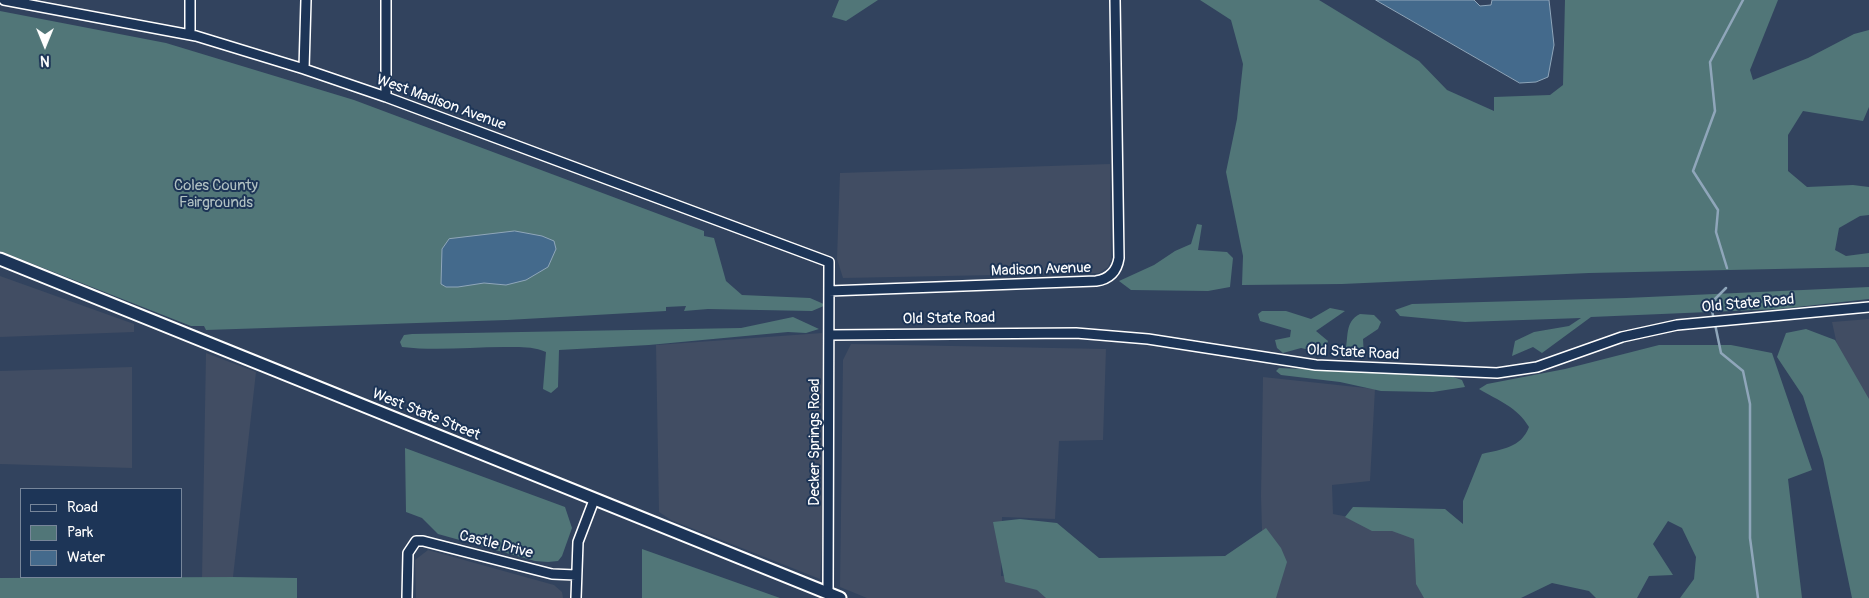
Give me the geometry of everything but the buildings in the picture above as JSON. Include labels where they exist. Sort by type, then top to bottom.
[{"type":"street","name":"West Madison Avenue","points":[[4,0],[190,35],[304,69],[386,97],[829,262],[829,291]]},
{"type":"street","points":[[190,0],[190,35]]},
{"type":"street","points":[[304,69],[306,0]]},
{"type":"street","points":[[386,0],[386,97]]},
{"type":"street","name":"Madison Avenue","points":[[829,291],[1096,281],[1106,279],[1115,271],[1119,258],[1115,0]]},
{"type":"street","name":"West State Street","points":[[0,259],[594,500],[815,593],[828,594],[840,598]]},
{"type":"street","name":"Decker Springs Road","points":[[828,594],[829,291]]},
{"type":"street","name":"Old State Road","points":[[829,335],[1076,333],[1148,339],[1316,366],[1497,373],[1537,367],[1598,345],[1648,330],[1730,319],[1869,307]]},
{"type":"street","points":[[576,598],[578,542],[594,500]]},
{"type":"street","name":"Castle Drive","points":[[407,598],[407,559],[411,546],[416,541],[423,541],[552,574],[576,576]]},
{"type":"shaded area","points":[[1110,164],[1111,259],[1108,267],[1099,273],[843,278],[837,259],[840,173]]},
{"type":"shaded area","points":[[0,276],[134,324],[134,332],[0,337]]},
{"type":"shaded area","points":[[1869,319],[1869,431],[1856,432],[1832,322]]},
{"type":"shaded area","points":[[822,333],[823,526],[820,579],[671,520],[659,512],[656,345]]},
{"type":"shaded area","points":[[851,344],[1106,349],[1103,440],[1059,441],[1055,519],[1002,517],[1001,576],[1056,577],[1056,598],[867,598],[840,587],[843,360]]},
{"type":"shaded area","points":[[206,353],[256,372],[233,577],[202,578]]},
{"type":"shaded area","points":[[132,367],[132,468],[0,464],[0,371]]},
{"type":"shaded area","points":[[1263,377],[1375,389],[1370,481],[1332,485],[1333,514],[1435,533],[1452,598],[1264,598],[1261,496]]},
{"type":"shaded area","points":[[428,550],[554,585],[562,592],[563,598],[416,598],[415,560]]},
{"type":"green space","points":[[839,0],[878,0],[846,21],[832,17]]},
{"type":"green space","points":[[1200,0],[1319,0],[1419,61],[1447,90],[1494,111],[1494,97],[1550,95],[1563,85],[1565,0],[1778,0],[1750,70],[1753,80],[1808,58],[1854,34],[1869,30],[1869,107],[1863,121],[1803,111],[1788,135],[1788,171],[1807,187],[1853,185],[1869,187],[1869,215],[1860,216],[1839,228],[1835,250],[1846,256],[1869,253],[1869,267],[1589,273],[1342,284],[1242,285],[1243,256],[1226,172],[1237,119],[1243,64],[1231,20]]},
{"type":"green space","name":"Coles County Fairgrounds","points":[[0,11],[166,43],[354,100],[704,231],[704,236],[714,238],[726,281],[742,295],[810,298],[826,305],[812,311],[708,309],[684,311],[686,306],[666,307],[666,311],[507,320],[206,330],[204,326],[191,326],[0,251]]},
{"type":"green space","points":[[1197,224],[1202,225],[1198,250],[1227,252],[1233,258],[1230,287],[1208,291],[1131,290],[1119,281],[1154,265],[1175,251],[1191,244]]},
{"type":"green space","points":[[1869,287],[1869,299],[1779,309],[1591,317],[1542,353],[1533,347],[1512,356],[1515,341],[1534,332],[1569,326],[1581,318],[1465,322],[1400,316],[1395,310],[1412,304],[1626,298]]},
{"type":"green space","points":[[1330,308],[1345,311],[1316,331],[1328,341],[1323,353],[1301,348],[1283,353],[1277,348],[1275,340],[1290,337],[1291,330],[1260,321],[1258,314],[1262,311],[1286,311],[1311,319]]},
{"type":"green space","points":[[1360,314],[1374,315],[1381,322],[1378,329],[1363,339],[1364,357],[1354,358],[1345,352],[1349,326],[1351,321]]},
{"type":"green space","points":[[793,317],[819,329],[806,333],[788,332],[649,345],[559,350],[558,387],[551,393],[543,389],[546,352],[541,350],[520,347],[415,348],[402,347],[400,342],[404,335],[412,334],[741,328]]},
{"type":"green space","points":[[1806,329],[1835,340],[1869,399],[1869,598],[1852,598],[1823,459],[1803,396],[1777,357],[1786,333]]},
{"type":"green space","points":[[1659,345],[1731,345],[1772,353],[1812,470],[1788,479],[1802,598],[1680,598],[1694,579],[1696,557],[1682,528],[1668,521],[1653,544],[1673,575],[1649,576],[1637,598],[1596,598],[1589,591],[1552,583],[1521,598],[1424,598],[1416,584],[1414,539],[1392,531],[1372,531],[1345,517],[1353,507],[1445,509],[1463,524],[1463,501],[1482,454],[1504,449],[1516,443],[1526,434],[1529,427],[1513,409],[1479,389],[1487,384],[1565,369]]},
{"type":"green space","points":[[1279,368],[1447,375],[1462,380],[1465,387],[1433,392],[1381,391],[1340,382],[1281,375],[1276,371]]},
{"type":"green space","points":[[405,448],[565,507],[572,528],[562,556],[558,561],[535,561],[438,534],[422,518],[406,512]]},
{"type":"green space","points":[[1020,519],[1057,523],[1099,558],[1225,556],[1266,528],[1281,548],[1287,562],[1276,598],[1046,598],[1037,590],[1005,582],[993,522]]},
{"type":"green space","points":[[642,549],[780,598],[642,598]]},
{"type":"green space","points":[[0,578],[297,578],[297,598],[0,598]]},
{"type":"water","points":[[1376,0],[1474,0],[1480,6],[1491,5],[1492,0],[1549,0],[1554,45],[1548,77],[1536,82],[1520,83]]},
{"type":"water","points":[[515,231],[542,236],[554,241],[556,249],[548,267],[526,280],[506,285],[484,283],[446,287],[441,284],[442,249],[449,239]]},
{"type":"waterway","points":[[1727,268],[1716,232],[1718,210],[1693,171],[1715,111],[1710,62],[1743,0]]},
{"type":"waterway","points":[[1714,319],[1710,304],[1726,288]]},
{"type":"waterway","points":[[1715,324],[1721,353],[1743,371],[1750,404],[1750,538],[1758,598]]}]
